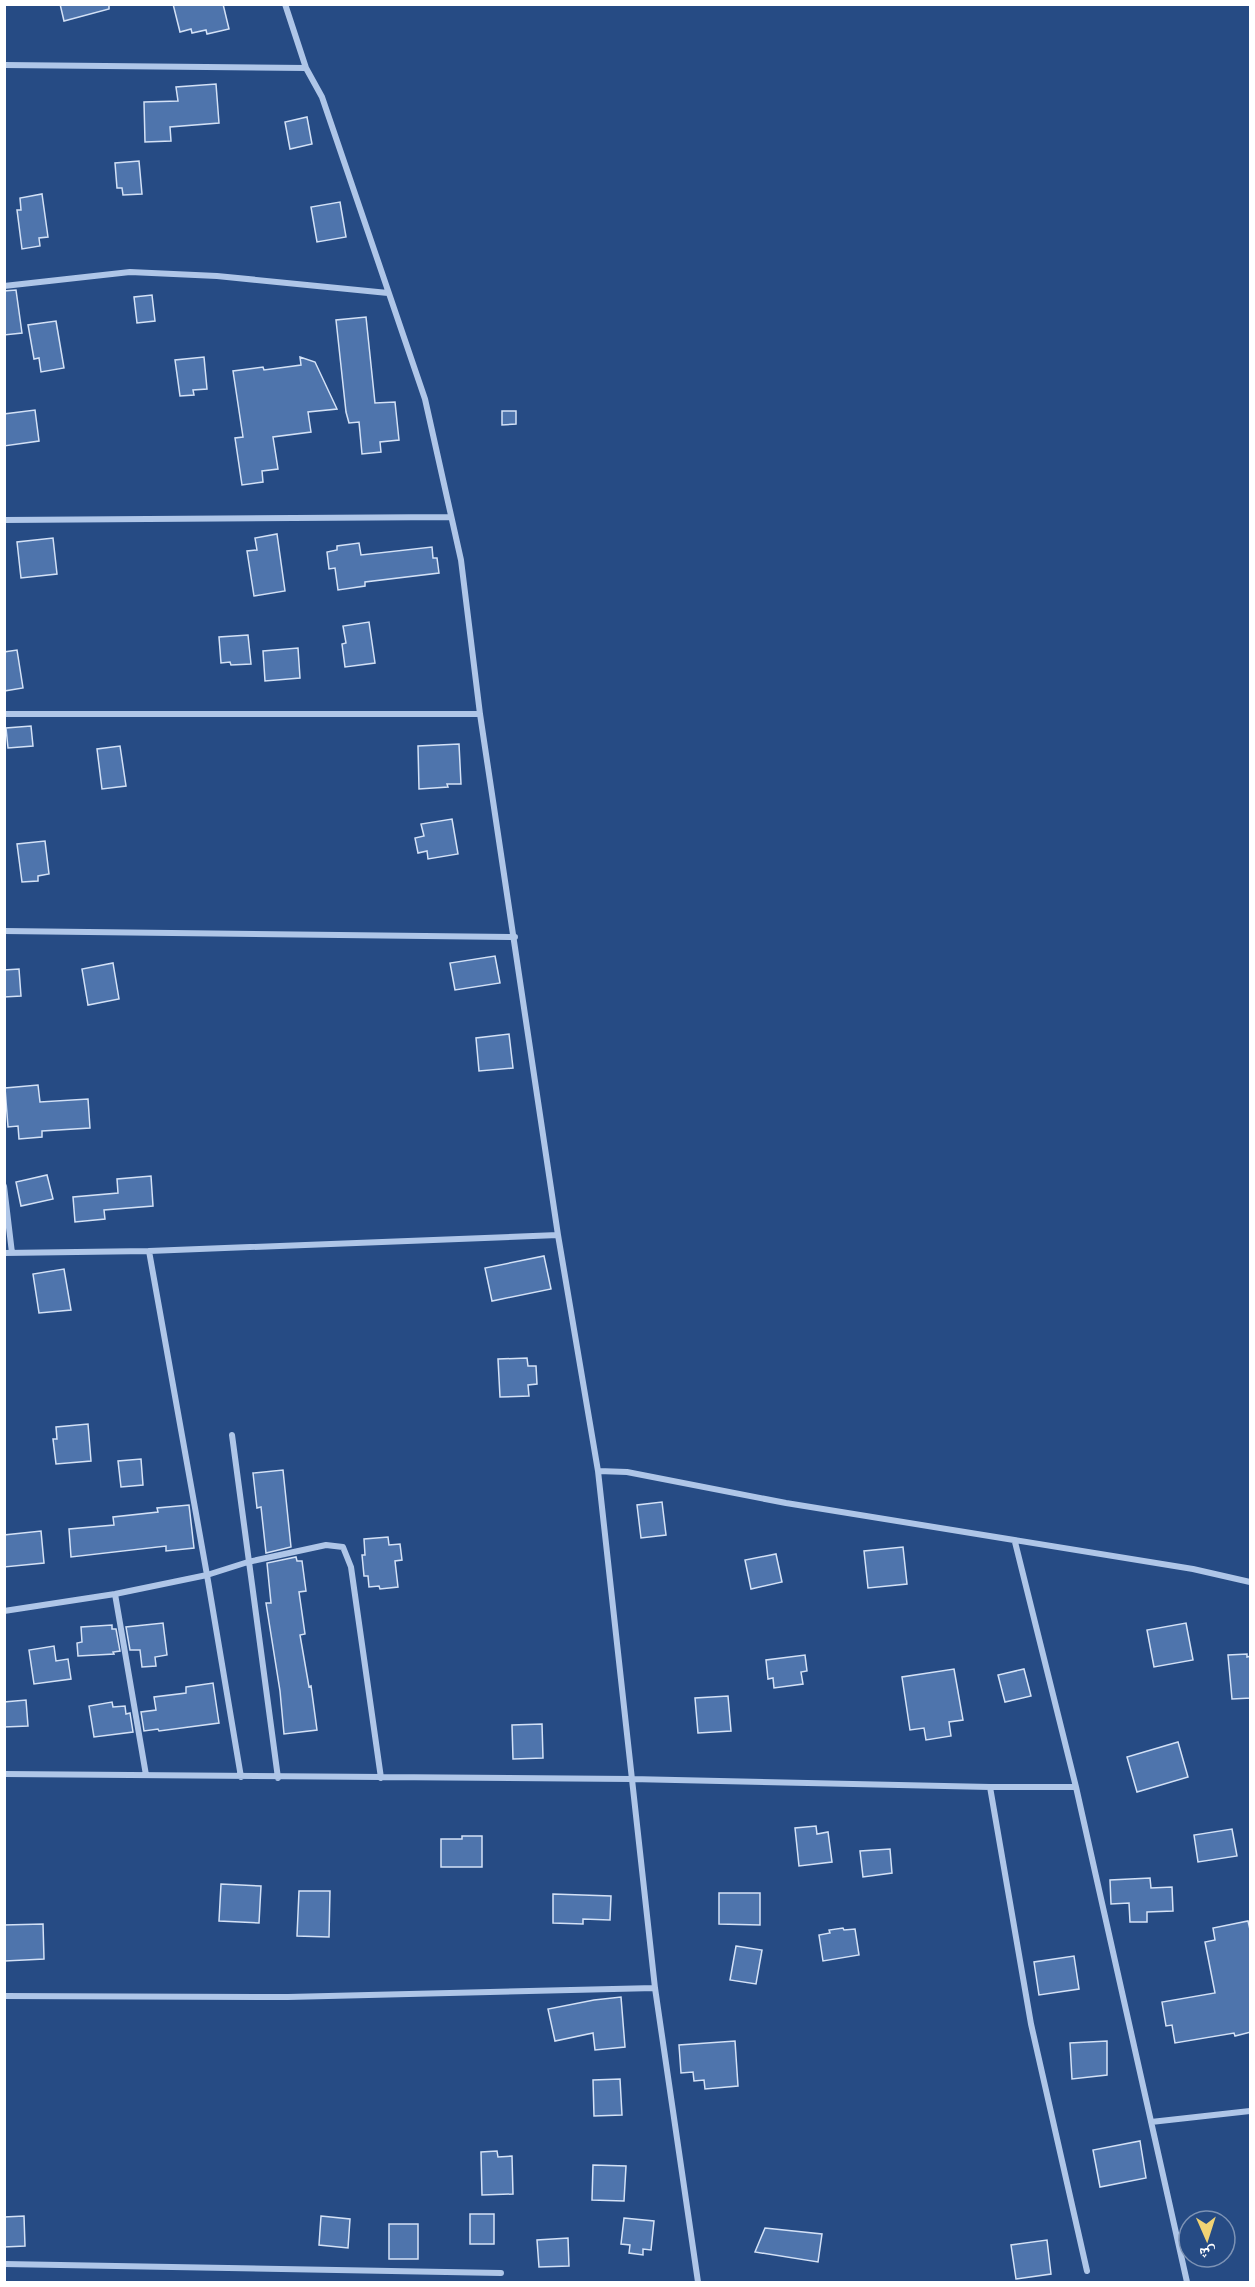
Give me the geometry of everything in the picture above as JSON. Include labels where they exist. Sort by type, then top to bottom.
[{"type":"street","points":[[285,4],[306,68],[322,97],[425,399],[461,560],[480,714],[558,1235],[598,1471],[655,1988],[698,2283]]},
{"type":"street","points":[[4,65],[306,68]]},
{"type":"street","points":[[4,286],[130,272],[218,276],[388,293]]},
{"type":"street","points":[[4,520],[451,517]]},
{"type":"street","points":[[4,714],[480,714]]},
{"type":"street","points":[[4,931],[515,937]]},
{"type":"street","points":[[4,1186],[8,1253],[149,1251],[558,1235]]},
{"type":"street","points":[[149,1251],[241,1777]]},
{"type":"street","points":[[232,1435],[278,1778]]},
{"type":"street","points":[[598,1471],[627,1472],[786,1503],[1192,1569],[1251,1582]]},
{"type":"street","points":[[1016,1542],[1076,1787],[1187,2283]]},
{"type":"street","points":[[4,1611],[115,1594],[207,1575],[248,1562],[326,1545],[338,1545],[346,1551],[351,1568],[381,1778]]},
{"type":"street","points":[[115,1594],[146,1775]]},
{"type":"street","points":[[4,1774],[278,1778],[631,1779],[1076,1787]]},
{"type":"street","points":[[990,1787],[1031,2024],[1088,2271]]},
{"type":"street","points":[[4,1996],[288,1997],[655,1988]]},
{"type":"street","points":[[1151,2122],[1251,2111]]},
{"type":"street","points":[[4,2264],[501,2274]]},
{"type":"building","points":[[60,4],[109,4],[109,9],[64,21]]},
{"type":"building","points":[[173,4],[223,4],[229,29],[207,34],[206,30],[192,33],[191,29],[180,32]]},
{"type":"building","points":[[216,84],[219,123],[170,127],[171,141],[145,142],[144,102],[178,101],[176,87]]},
{"type":"building","points":[[307,117],[312,144],[290,149],[285,122]]},
{"type":"building","points":[[139,161],[142,194],[123,195],[122,188],[117,188],[115,163]]},
{"type":"building","points":[[42,194],[48,237],[39,238],[40,246],[22,249],[17,210],[21,210],[20,198]]},
{"type":"building","points":[[340,202],[346,237],[317,242],[311,207]]},
{"type":"building","points":[[16,290],[22,333],[4,335],[4,291]]},
{"type":"building","points":[[152,295],[155,321],[137,323],[134,297]]},
{"type":"building","points":[[366,317],[375,403],[395,402],[399,440],[380,442],[381,452],[362,454],[359,422],[349,423],[346,412],[336,320]]},
{"type":"building","points":[[56,321],[64,368],[41,372],[39,358],[34,359],[28,325]]},
{"type":"building","points":[[204,357],[207,389],[193,390],[194,395],[180,396],[175,360]]},
{"type":"building","points":[[300,357],[315,362],[337,409],[308,412],[311,432],[273,437],[278,469],[262,471],[263,482],[242,485],[235,438],[243,437],[233,371],[301,365]]},
{"type":"building","points":[[35,410],[39,441],[4,446],[4,414]]},
{"type":"building","points":[[502,411],[516,411],[516,424],[502,425]]},
{"type":"building","points":[[277,534],[285,591],[254,596],[247,551],[257,550],[255,538]]},
{"type":"building","points":[[53,538],[57,574],[21,578],[17,542]]},
{"type":"building","points":[[359,543],[361,555],[432,547],[433,558],[437,558],[439,573],[365,582],[365,586],[338,590],[335,568],[329,569],[327,552],[337,550],[337,546]]},
{"type":"building","points":[[369,622],[375,663],[345,667],[342,644],[346,643],[343,626]]},
{"type":"building","points":[[248,635],[251,664],[221,663],[219,637]]},
{"type":"building","points":[[298,648],[300,678],[265,681],[263,651]]},
{"type":"building","points":[[17,650],[23,688],[4,691],[4,652]]},
{"type":"building","points":[[31,726],[33,746],[8,748],[6,728]]},
{"type":"building","points":[[459,744],[461,784],[419,789],[418,746]]},
{"type":"building","points":[[120,746],[126,786],[102,789],[97,749]]},
{"type":"building","points":[[452,819],[458,854],[428,859],[427,851],[418,853],[415,838],[424,836],[421,824]]},
{"type":"building","points":[[45,841],[49,874],[38,876],[38,881],[22,882],[17,844]]},
{"type":"building","points":[[495,956],[500,983],[455,990],[450,963]]},
{"type":"building","points":[[113,963],[119,999],[88,1005],[82,969]]},
{"type":"building","points":[[19,969],[21,996],[4,997],[4,970]]},
{"type":"building","points":[[509,1034],[513,1068],[479,1071],[476,1038]]},
{"type":"building","points":[[38,1085],[40,1102],[88,1099],[90,1128],[42,1131],[42,1137],[19,1139],[18,1126],[8,1127],[5,1088]]},
{"type":"building","points":[[47,1175],[53,1199],[21,1206],[16,1182]]},
{"type":"building","points":[[151,1176],[153,1206],[104,1210],[105,1219],[75,1222],[73,1197],[118,1193],[117,1179]]},
{"type":"building","points":[[544,1256],[551,1289],[492,1301],[485,1268]]},
{"type":"building","points":[[64,1269],[71,1310],[39,1313],[33,1274]]},
{"type":"building","points":[[527,1358],[528,1366],[536,1366],[537,1384],[528,1385],[529,1396],[500,1397],[498,1359]]},
{"type":"building","points":[[88,1424],[91,1461],[56,1464],[53,1439],[57,1439],[56,1427]]},
{"type":"building","points":[[141,1459],[143,1485],[121,1487],[118,1461]]},
{"type":"building","points":[[283,1470],[291,1547],[266,1553],[261,1507],[257,1508],[253,1473]]},
{"type":"building","points":[[662,1502],[666,1535],[641,1538],[637,1505]]},
{"type":"building","points":[[189,1505],[194,1548],[166,1551],[166,1546],[71,1557],[69,1529],[114,1525],[113,1517],[158,1512],[157,1508]]},
{"type":"building","points":[[41,1531],[44,1563],[4,1567],[4,1535]]},
{"type":"building","points":[[388,1537],[389,1545],[400,1544],[402,1560],[395,1561],[398,1587],[380,1589],[379,1586],[369,1587],[368,1576],[364,1576],[362,1555],[365,1555],[364,1539]]},
{"type":"building","points":[[903,1547],[907,1584],[868,1588],[864,1551]]},
{"type":"building","points":[[776,1554],[782,1582],[751,1589],[745,1560]]},
{"type":"building","points":[[296,1557],[297,1561],[302,1561],[306,1591],[299,1592],[305,1634],[300,1635],[309,1687],[311,1686],[317,1730],[284,1734],[280,1691],[266,1603],[271,1603],[267,1563]]},
{"type":"building","points":[[163,1623],[167,1655],[155,1657],[156,1666],[142,1667],[140,1650],[130,1650],[126,1627]]},
{"type":"building","points":[[1186,1623],[1193,1660],[1154,1667],[1147,1630]]},
{"type":"building","points":[[112,1625],[112,1629],[116,1629],[120,1651],[113,1652],[114,1654],[78,1656],[77,1643],[82,1642],[81,1627]]},
{"type":"building","points":[[54,1646],[56,1661],[68,1659],[71,1679],[34,1684],[29,1650]]},
{"type":"building","points":[[1247,1654],[1247,1657],[1251,1656],[1251,1698],[1232,1699],[1228,1655]]},
{"type":"building","points":[[805,1655],[807,1671],[801,1672],[803,1684],[774,1688],[773,1678],[768,1679],[766,1660]]},
{"type":"building","points":[[954,1669],[963,1720],[949,1722],[951,1736],[926,1740],[924,1728],[910,1730],[902,1677]]},
{"type":"building","points":[[1024,1669],[1031,1696],[1005,1702],[998,1675]]},
{"type":"building","points":[[213,1683],[219,1723],[144,1731],[141,1712],[156,1710],[154,1697],[186,1693],[186,1687]]},
{"type":"building","points":[[728,1696],[731,1731],[698,1733],[695,1698]]},
{"type":"building","points":[[26,1700],[28,1726],[4,1727],[4,1702]]},
{"type":"building","points":[[112,1702],[113,1707],[125,1706],[126,1714],[130,1713],[133,1732],[94,1737],[89,1706]]},
{"type":"building","points":[[542,1724],[543,1758],[513,1759],[512,1725]]},
{"type":"building","points":[[1178,1742],[1188,1777],[1137,1792],[1127,1757]]},
{"type":"building","points":[[816,1826],[817,1834],[828,1832],[832,1862],[799,1866],[795,1828]]},
{"type":"building","points":[[1232,1829],[1237,1856],[1198,1862],[1194,1835]]},
{"type":"building","points":[[462,1836],[482,1836],[482,1867],[441,1867],[441,1839],[462,1839]]},
{"type":"building","points":[[890,1849],[892,1873],[863,1877],[860,1851]]},
{"type":"building","points":[[1150,1878],[1151,1888],[1172,1887],[1173,1911],[1147,1912],[1147,1922],[1130,1922],[1129,1903],[1111,1904],[1110,1880]]},
{"type":"building","points":[[221,1884],[261,1886],[259,1923],[219,1921]]},
{"type":"building","points":[[299,1891],[330,1891],[329,1937],[297,1936]]},
{"type":"building","points":[[719,1893],[760,1893],[760,1925],[719,1924]]},
{"type":"building","points":[[553,1894],[611,1896],[610,1920],[583,1919],[583,1924],[553,1923]]},
{"type":"building","points":[[1248,1921],[1251,1934],[1251,2032],[1175,2043],[1172,2025],[1166,2026],[1162,2002],[1215,1993],[1205,1942],[1215,1940],[1213,1928]]},
{"type":"building","points":[[43,1924],[44,1959],[5,1961],[4,1925]]},
{"type":"building","points":[[843,1928],[844,1930],[855,1929],[859,1955],[823,1961],[819,1935],[830,1933],[829,1930]]},
{"type":"building","points":[[736,1946],[762,1950],[756,1984],[730,1980]]},
{"type":"building","points":[[1074,1956],[1079,1989],[1039,1995],[1034,1962]]},
{"type":"building","points":[[621,1997],[625,2047],[595,2050],[593,2033],[555,2041],[548,2009]]},
{"type":"building","points":[[735,2041],[738,2086],[705,2089],[704,2080],[694,2081],[693,2072],[681,2073],[679,2045]]},
{"type":"building","points":[[1107,2041],[1107,2075],[1072,2079],[1070,2043]]},
{"type":"building","points":[[620,2079],[622,2115],[594,2116],[593,2080]]},
{"type":"building","points":[[1140,2141],[1146,2178],[1100,2187],[1093,2150]]},
{"type":"building","points":[[497,2151],[498,2157],[512,2156],[513,2194],[482,2195],[481,2152]]},
{"type":"building","points":[[593,2165],[626,2166],[624,2201],[592,2200]]},
{"type":"building","points":[[470,2214],[494,2214],[494,2244],[470,2244]]},
{"type":"building","points":[[24,2216],[25,2246],[4,2247],[4,2217]]},
{"type":"building","points":[[321,2216],[350,2219],[348,2248],[319,2245]]},
{"type":"building","points":[[624,2218],[654,2221],[651,2250],[643,2249],[643,2255],[629,2253],[630,2245],[621,2244]]},
{"type":"building","points":[[389,2224],[418,2224],[418,2259],[389,2259]]},
{"type":"building","points":[[765,2228],[822,2234],[818,2262],[755,2252]]},
{"type":"building","points":[[568,2238],[569,2266],[539,2267],[537,2240]]},
{"type":"building","points":[[1047,2240],[1051,2274],[1016,2279],[1011,2245]]}]
